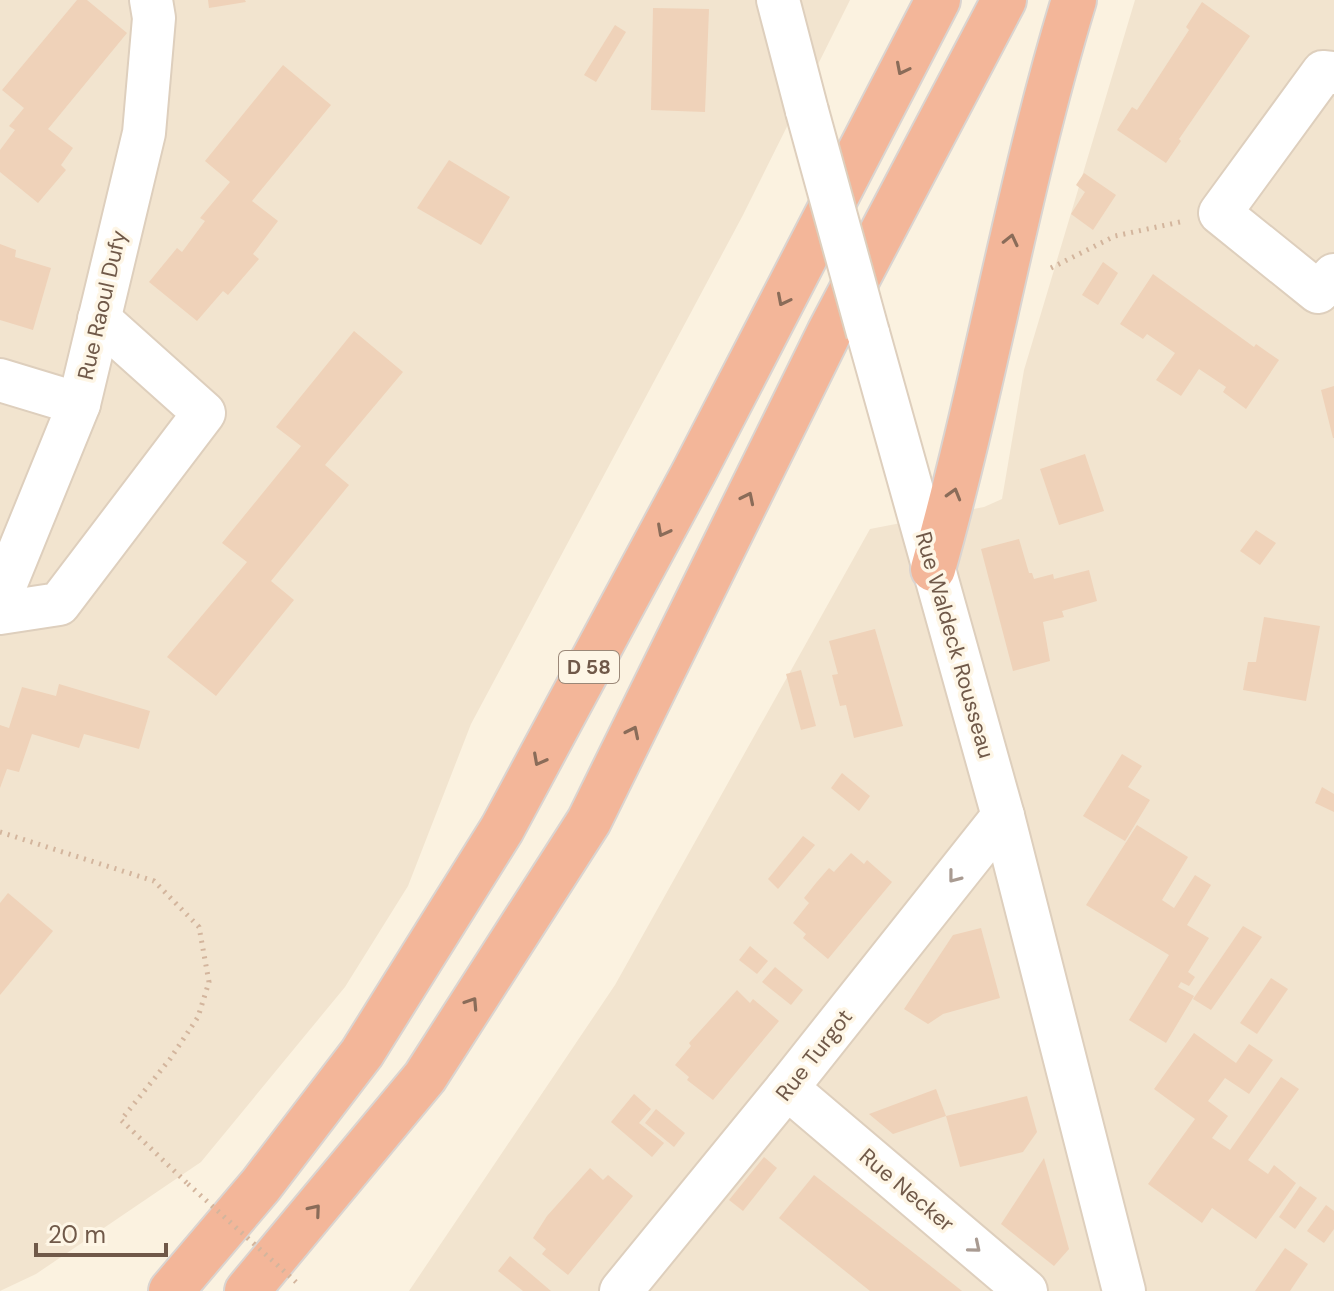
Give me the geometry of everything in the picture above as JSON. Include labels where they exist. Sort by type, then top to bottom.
[{"type":"highway","name":"D 58","points":[[171,1291],[261,1185],[362,1053],[502,829],[694,472],[938,0]]},
{"type":"highway","points":[[247,1291],[425,1077],[589,821],[829,333],[1004,0]]},
{"type":"highway","points":[[933,569],[963,465],[1010,240],[1074,0]]},
{"type":"street","name":"Rue Raoul Dufy","points":[[0,598],[79,404],[144,133],[154,18],[151,0]]},
{"type":"street","name":"Rue Waldeck Rousseau","points":[[778,0],[1003,816],[1124,1291]]},
{"type":"street","points":[[1334,73],[1323,72],[1220,213],[1318,292],[1334,275]]},
{"type":"street","points":[[0,613],[59,604],[204,413],[99,319]]},
{"type":"street","points":[[0,380],[79,404]]},
{"type":"street","name":"Rue Turgot","points":[[621,1291],[1003,816]]},
{"type":"street","name":"Rue Necker","points":[[787,1088],[1026,1291]]},
{"type":"path","points":[[1040,273],[1115,236],[1220,213]]},
{"type":"path","points":[[0,832],[154,881],[199,927],[209,982],[198,1017],[170,1059],[121,1120],[296,1282]]},
{"type":"shaded area","points":[[0,0],[850,0],[743,215],[471,724],[408,886],[345,987],[201,1162],[36,1274],[0,1291]]},
{"type":"shaded area","points":[[1135,0],[1334,0],[1334,1291],[409,1291],[615,985],[870,529],[984,507],[1002,499],[1024,370]]},
{"type":"building","points":[[77,0],[87,0],[127,33],[48,129],[73,148],[61,165],[66,170],[38,203],[0,172],[0,150],[15,130],[9,126],[24,108],[2,90]]},
{"type":"building","points":[[208,0],[245,0],[246,2],[209,8]]},
{"type":"building","points":[[1202,2],[1250,36],[1166,163],[1117,130],[1132,107],[1137,110],[1189,30],[1186,27]]},
{"type":"building","points":[[653,8],[709,9],[705,112],[651,110]]},
{"type":"building","points":[[615,25],[626,32],[596,82],[584,75]]},
{"type":"building","points":[[283,65],[331,105],[252,201],[278,221],[253,254],[259,259],[228,295],[223,291],[197,321],[149,282],[177,248],[182,252],[205,221],[200,218],[230,182],[205,161]]},
{"type":"building","points":[[449,160],[510,197],[481,245],[417,208]]},
{"type":"building","points":[[1084,173],[1116,195],[1093,230],[1071,214],[1085,192],[1076,185]]},
{"type":"building","points":[[0,244],[16,250],[15,257],[51,268],[33,330],[0,320]]},
{"type":"building","points":[[1103,262],[1118,273],[1098,305],[1082,295]]},
{"type":"building","points":[[1153,274],[1254,347],[1256,344],[1279,360],[1246,409],[1223,392],[1226,387],[1199,369],[1181,396],[1156,380],[1175,353],[1147,334],[1143,339],[1120,324]]},
{"type":"building","points":[[354,331],[403,372],[325,465],[349,485],[271,581],[294,600],[216,696],[167,657],[247,562],[222,543],[301,446],[276,427]]},
{"type":"building","points":[[1334,386],[1334,438],[1333,438],[1321,390]]},
{"type":"building","points":[[1085,454],[1104,511],[1059,525],[1040,469]]},
{"type":"building","points":[[1256,530],[1276,543],[1260,565],[1240,551]]},
{"type":"building","points":[[1019,539],[1029,573],[1034,579],[1053,574],[1054,579],[1089,570],[1097,601],[1062,611],[1064,617],[1043,622],[1050,661],[1013,671],[981,549]]},
{"type":"building","points":[[1264,617],[1320,626],[1306,701],[1243,690],[1248,662],[1256,662]]},
{"type":"building","points":[[875,629],[903,726],[854,738],[846,705],[840,706],[832,675],[838,674],[829,641]]},
{"type":"building","points":[[801,670],[816,726],[801,730],[786,674]]},
{"type":"building","points":[[59,684],[150,711],[139,749],[84,734],[79,748],[32,734],[19,772],[7,769],[0,788],[0,725],[9,728],[22,687],[56,696]]},
{"type":"building","points":[[1122,754],[1142,766],[1128,787],[1150,800],[1125,841],[1083,816]]},
{"type":"building","points":[[842,773],[870,796],[859,811],[831,788]]},
{"type":"building","points":[[1322,787],[1334,794],[1334,812],[1315,803]]},
{"type":"building","points":[[1137,825],[1188,857],[1162,900],[1174,908],[1195,875],[1211,885],[1187,925],[1209,938],[1188,972],[1195,977],[1189,986],[1181,982],[1178,987],[1194,996],[1166,1043],[1129,1020],[1169,955],[1086,905]]},
{"type":"building","points":[[803,836],[815,845],[778,889],[768,879]]},
{"type":"building","points":[[851,853],[864,864],[867,860],[892,882],[828,959],[803,938],[806,934],[793,923],[809,903],[804,898],[816,883],[829,868],[834,872]]},
{"type":"building","points":[[8,893],[53,931],[0,995],[0,903]]},
{"type":"building","points":[[1243,926],[1262,937],[1211,1010],[1193,999]]},
{"type":"building","points":[[981,928],[1000,998],[943,1014],[928,1024],[904,1009],[953,935]]},
{"type":"building","points":[[750,946],[768,961],[757,974],[739,960]]},
{"type":"building","points":[[775,967],[803,990],[791,1005],[762,982]]},
{"type":"building","points":[[1271,978],[1288,989],[1257,1034],[1240,1023]]},
{"type":"building","points":[[737,990],[750,1003],[753,999],[779,1021],[713,1100],[687,1080],[689,1077],[675,1065],[691,1046],[689,1043]]},
{"type":"building","points":[[1194,1033],[1236,1063],[1249,1044],[1273,1060],[1249,1094],[1225,1078],[1208,1101],[1228,1116],[1212,1138],[1230,1150],[1281,1077],[1299,1089],[1248,1160],[1268,1174],[1274,1165],[1296,1183],[1256,1239],[1212,1208],[1202,1223],[1148,1184],[1195,1119],[1154,1089]]},
{"type":"building","points":[[936,1089],[946,1116],[893,1134],[869,1114]]},
{"type":"building","points":[[634,1094],[651,1109],[639,1123],[664,1143],[652,1157],[611,1122]]},
{"type":"building","points":[[1027,1096],[1037,1132],[1023,1152],[960,1167],[946,1116]]},
{"type":"building","points":[[656,1109],[685,1133],[674,1147],[645,1123]]},
{"type":"building","points":[[764,1157],[777,1168],[743,1211],[729,1200]]},
{"type":"building","points":[[1044,1158],[1069,1249],[1054,1266],[1001,1224]]},
{"type":"building","points":[[590,1168],[603,1180],[608,1175],[633,1196],[568,1275],[542,1254],[546,1249],[533,1238],[547,1216]]},
{"type":"building","points":[[814,1175],[962,1291],[870,1291],[779,1218]]},
{"type":"building","points":[[1300,1186],[1317,1198],[1295,1229],[1279,1217]]},
{"type":"building","points":[[1326,1205],[1334,1211],[1334,1229],[1324,1243],[1307,1231]]},
{"type":"building","points":[[1285,1248],[1308,1264],[1290,1291],[1255,1291]]},
{"type":"building","points":[[510,1256],[551,1291],[523,1291],[498,1271]]}]
